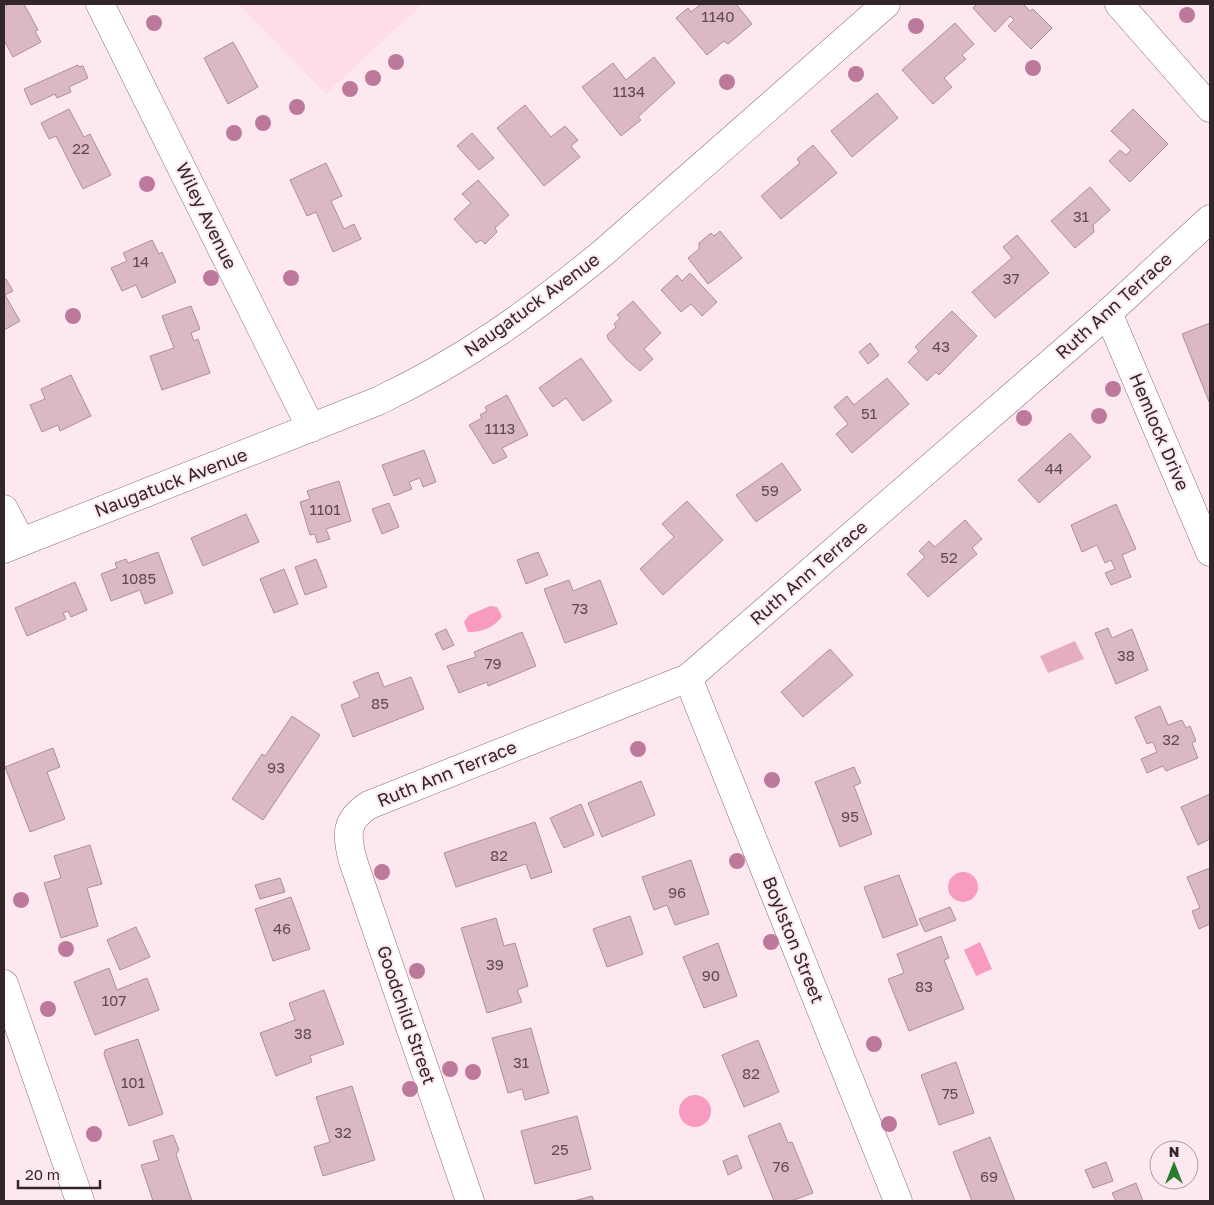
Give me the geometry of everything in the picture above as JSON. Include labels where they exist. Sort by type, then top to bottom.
[{"type":"street","name":"Wiley Avenue","points":[[100,4],[311,428]]},
{"type":"street","name":"Naugatuck Avenue","points":[[12,546],[311,428],[420,382],[476,349],[510,326],[611,246],[886,4]]},
{"type":"street","points":[[1119,4],[1210,108]]},
{"type":"street","name":"Ruth Ann Terrace","points":[[349,827],[355,815],[369,805],[688,678],[1108,313],[1210,219]]},
{"type":"street","name":"Hemlock Drive","points":[[1108,313],[1210,552]]},
{"type":"street","points":[[4,509],[12,546]]},
{"type":"street","name":"Boylston Street","points":[[688,678],[898,1201]]},
{"type":"street","name":"Goodchild Street","points":[[349,827],[348,836],[353,861],[470,1201]]},
{"type":"street","points":[[4,984],[80,1201]]},
{"type":"shaded area","points":[[238,4],[422,4],[326,94]]},
{"type":"shaded area","points":[[490,606],[497,607],[502,616],[499,620],[487,628],[468,632],[464,622],[469,615]]},
{"type":"shaded area","points":[[1075,641],[1084,659],[1048,673],[1040,656]]},
{"type":"shaded area","points":[[963,872],[974,876],[978,887],[974,898],[963,902],[952,898],[948,887],[952,876]]},
{"type":"shaded area","points":[[980,942],[992,969],[976,976],[964,950]]},
{"type":"shaded area","points":[[695,1095],[707,1099],[711,1111],[707,1123],[695,1127],[683,1123],[679,1111],[683,1099]]},
{"type":"building","points":[[9,4],[24,4],[38,30],[35,31],[41,42],[13,57],[4,40],[4,7]]},
{"type":"building","points":[[701,4],[736,4],[752,24],[728,44],[724,41],[707,55],[676,18],[688,8],[691,12]]},
{"type":"building","points":[[977,4],[1026,4],[1024,5],[1030,11],[1033,9],[1052,28],[1031,49],[1008,26],[1014,20],[1010,16],[995,32],[973,8]]},
{"type":"building","points":[[955,23],[974,44],[962,55],[966,59],[944,78],[952,87],[933,104],[902,70]]},
{"type":"building","points":[[233,42],[258,87],[228,104],[204,58]]},
{"type":"building","points":[[654,57],[675,83],[638,117],[641,120],[621,136],[582,87],[613,63],[626,80]]},
{"type":"building","points":[[78,65],[79,67],[83,66],[88,78],[69,87],[71,92],[57,98],[55,94],[31,105],[24,89]]},
{"type":"building","points":[[877,93],[898,118],[852,157],[831,131]]},
{"type":"building","points":[[525,105],[551,137],[565,126],[578,140],[571,146],[580,157],[544,186],[497,128]]},
{"type":"building","points":[[69,109],[84,137],[90,134],[111,175],[83,189],[56,136],[49,139],[41,123]]},
{"type":"building","points":[[1133,109],[1168,144],[1130,182],[1109,161],[1120,150],[1126,155],[1131,150],[1111,131]]},
{"type":"building","points":[[472,133],[494,158],[479,170],[457,146]]},
{"type":"building","points":[[813,145],[837,173],[781,219],[761,196],[800,163],[797,159]]},
{"type":"building","points":[[326,163],[342,196],[331,201],[344,229],[354,224],[361,239],[333,252],[316,212],[307,216],[290,180]]},
{"type":"building","points":[[478,180],[509,215],[495,228],[497,232],[485,244],[481,240],[476,243],[454,219],[471,203],[462,194]]},
{"type":"building","points":[[1090,187],[1110,210],[1093,225],[1094,232],[1075,248],[1051,221]]},
{"type":"building","points":[[720,231],[742,258],[708,284],[688,258],[699,249],[699,243],[711,233],[714,236]]},
{"type":"building","points":[[1017,235],[1049,273],[995,318],[972,292],[1012,258],[1003,247]]},
{"type":"building","points":[[152,240],[159,254],[162,252],[176,282],[142,298],[136,285],[122,291],[111,268],[127,261],[123,253]]},
{"type":"building","points":[[690,273],[717,302],[702,316],[691,304],[681,312],[661,290],[677,275],[682,281]]},
{"type":"building","points":[[6,279],[13,291],[5,295],[20,321],[4,330],[4,280]]},
{"type":"building","points":[[633,301],[661,333],[644,349],[653,359],[640,371],[627,360],[608,339],[607,335],[616,327],[614,324],[620,318],[617,315]]},
{"type":"building","points":[[191,306],[200,329],[191,333],[194,341],[198,339],[210,373],[162,390],[150,356],[174,348],[162,316]]},
{"type":"building","points":[[952,311],[977,336],[939,375],[936,372],[927,381],[908,362],[919,351],[915,347]]},
{"type":"building","points":[[1210,323],[1210,404],[1182,334]]},
{"type":"building","points":[[870,343],[879,355],[868,364],[859,352]]},
{"type":"building","points":[[581,358],[612,401],[583,421],[566,398],[553,407],[539,388]]},
{"type":"building","points":[[71,375],[91,416],[60,431],[58,425],[42,432],[30,405],[45,399],[41,389]]},
{"type":"building","points":[[887,378],[909,404],[852,453],[836,434],[848,424],[834,407],[847,396],[854,405]]},
{"type":"building","points":[[507,395],[528,435],[502,448],[507,457],[493,464],[469,425],[482,418],[480,415],[487,411],[485,407]]},
{"type":"building","points":[[1070,433],[1091,457],[1039,503],[1018,480]]},
{"type":"building","points":[[424,450],[436,482],[423,487],[420,478],[409,482],[412,489],[394,496],[382,465]]},
{"type":"building","points":[[782,463],[801,490],[756,522],[736,495]]},
{"type":"building","points":[[339,481],[351,521],[326,529],[330,539],[317,543],[315,534],[310,535],[300,502],[310,499],[307,491]]},
{"type":"building","points":[[687,501],[723,540],[663,595],[640,569],[674,537],[662,524]]},
{"type":"building","points":[[389,503],[399,527],[382,534],[372,509]]},
{"type":"building","points":[[1116,504],[1136,549],[1122,555],[1131,577],[1111,585],[1105,573],[1115,569],[1111,560],[1105,563],[1097,545],[1082,552],[1071,525]]},
{"type":"building","points":[[246,514],[259,542],[203,566],[191,538]]},
{"type":"building","points":[[965,520],[982,539],[972,548],[977,554],[928,597],[907,574],[925,557],[919,551],[929,541],[935,547]]},
{"type":"building","points":[[158,552],[173,593],[145,604],[140,590],[111,601],[101,574],[117,568],[115,563],[126,559],[128,563]]},
{"type":"building","points":[[538,552],[548,575],[526,584],[517,560]]},
{"type":"building","points":[[316,559],[327,587],[305,595],[295,567]]},
{"type":"building","points":[[284,569],[298,604],[274,613],[260,579]]},
{"type":"building","points":[[569,580],[573,591],[600,580],[617,624],[565,643],[544,589]]},
{"type":"building","points":[[75,582],[87,610],[71,617],[68,611],[63,613],[66,619],[27,636],[15,608]]},
{"type":"building","points":[[1108,628],[1112,638],[1132,629],[1148,670],[1116,684],[1095,633]]},
{"type":"building","points":[[446,629],[454,645],[443,650],[435,634]]},
{"type":"building","points":[[522,632],[536,666],[488,686],[487,682],[459,693],[447,666],[476,657],[474,652]]},
{"type":"building","points":[[830,649],[853,675],[803,717],[781,692]]},
{"type":"building","points":[[378,672],[384,687],[411,677],[424,709],[353,737],[341,705],[360,697],[353,682]]},
{"type":"building","points":[[1160,706],[1168,725],[1182,720],[1186,728],[1190,726],[1196,741],[1192,743],[1198,758],[1166,771],[1163,766],[1147,773],[1141,759],[1157,752],[1153,742],[1147,744],[1135,717]]},
{"type":"building","points":[[292,716],[320,735],[263,820],[232,799],[262,754],[265,756]]},
{"type":"building","points":[[53,748],[60,767],[47,772],[65,819],[30,832],[5,767]]},
{"type":"building","points":[[854,767],[861,783],[854,786],[872,834],[840,847],[815,782]]},
{"type":"building","points":[[641,781],[655,815],[602,837],[588,803]]},
{"type":"building","points":[[1210,794],[1210,839],[1198,845],[1181,807]]},
{"type":"building","points":[[581,804],[594,835],[564,848],[550,818]]},
{"type":"building","points":[[535,822],[552,872],[531,879],[526,864],[456,887],[444,853]]},
{"type":"building","points":[[90,845],[102,884],[87,888],[98,926],[61,938],[44,883],[61,878],[54,856]]},
{"type":"building","points":[[691,860],[709,914],[675,925],[667,905],[654,910],[642,877]]},
{"type":"building","points":[[1210,868],[1210,924],[1199,929],[1192,911],[1200,908],[1187,877]]},
{"type":"building","points":[[899,875],[918,925],[883,938],[864,887]]},
{"type":"building","points":[[280,878],[285,892],[260,899],[255,885]]},
{"type":"building","points":[[291,897],[310,949],[273,961],[255,909]]},
{"type":"building","points":[[950,907],[956,920],[925,932],[919,919]]},
{"type":"building","points":[[630,916],[643,954],[607,967],[593,929]]},
{"type":"building","points":[[496,918],[504,946],[515,943],[528,986],[517,990],[522,1002],[487,1013],[461,928]]},
{"type":"building","points":[[136,927],[150,957],[120,970],[107,940]]},
{"type":"building","points":[[941,936],[949,958],[944,960],[964,1009],[909,1031],[888,979],[904,973],[897,954]]},
{"type":"building","points":[[718,943],[737,996],[704,1008],[683,957]]},
{"type":"building","points":[[109,968],[117,990],[147,978],[159,1010],[95,1035],[74,982]]},
{"type":"building","points":[[324,990],[344,1044],[310,1056],[312,1062],[276,1076],[260,1033],[295,1020],[289,1003]]},
{"type":"building","points":[[531,1028],[549,1093],[525,1100],[522,1089],[508,1093],[492,1038]]},
{"type":"building","points":[[138,1039],[163,1114],[129,1126],[104,1054],[105,1050]]},
{"type":"building","points":[[758,1040],[779,1092],[744,1107],[722,1055]]},
{"type":"building","points":[[956,1062],[974,1113],[939,1125],[921,1075]]},
{"type":"building","points":[[352,1086],[375,1160],[323,1176],[314,1147],[330,1142],[316,1097]]},
{"type":"building","points":[[577,1116],[591,1169],[535,1184],[521,1131]]},
{"type":"building","points":[[780,1123],[788,1143],[792,1142],[813,1193],[791,1201],[774,1201],[748,1136]]},
{"type":"building","points":[[173,1135],[179,1150],[176,1154],[192,1201],[153,1201],[141,1165],[159,1160],[153,1141]]},
{"type":"building","points":[[990,1137],[1015,1201],[972,1201],[953,1152]]},
{"type":"building","points":[[737,1155],[742,1168],[728,1175],[723,1161]]},
{"type":"building","points":[[1106,1162],[1113,1181],[1093,1188],[1085,1170]]},
{"type":"building","points":[[1136,1183],[1143,1201],[1116,1201],[1112,1193]]},
{"type":"building","points":[[592,1196],[594,1201],[574,1201]]}]
